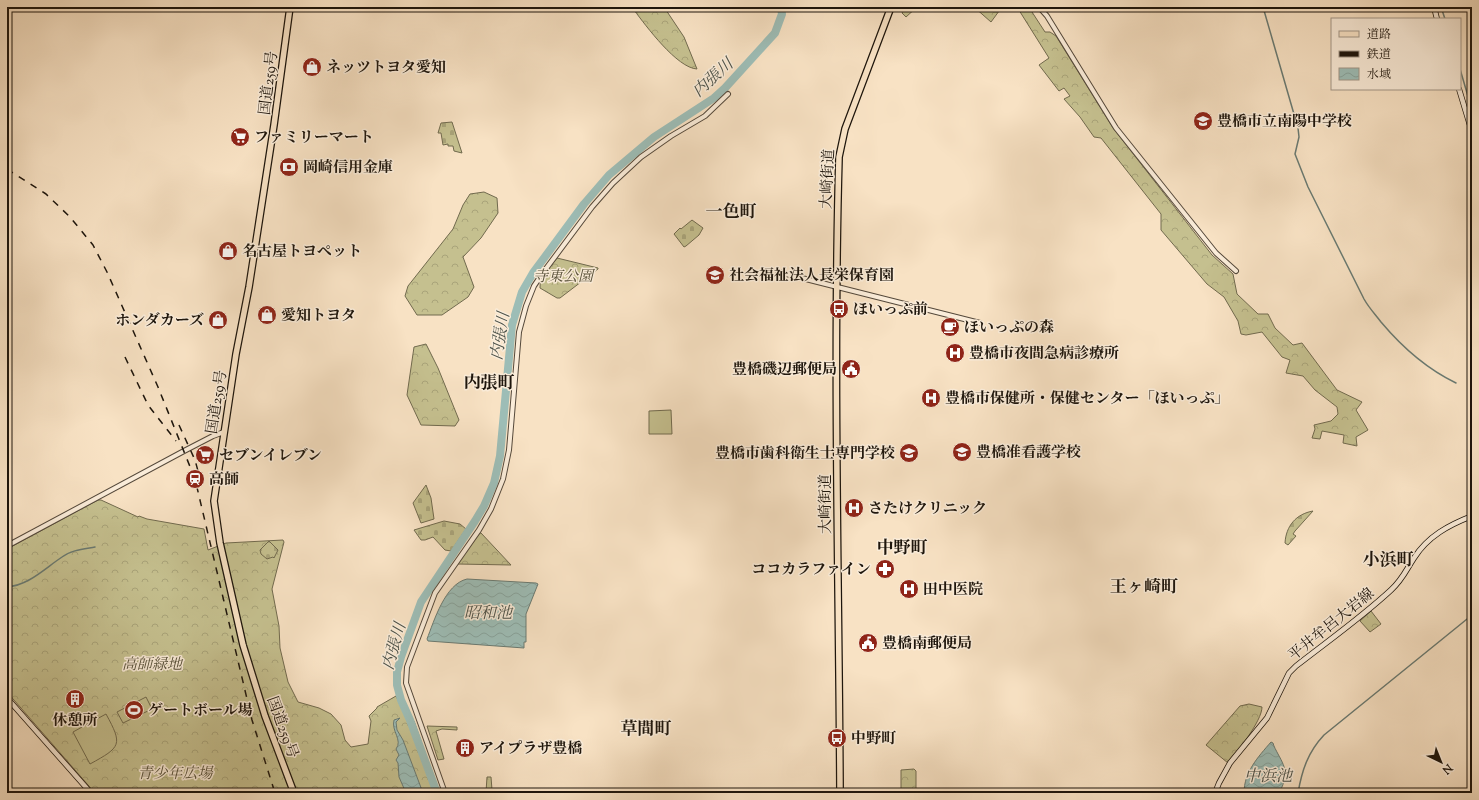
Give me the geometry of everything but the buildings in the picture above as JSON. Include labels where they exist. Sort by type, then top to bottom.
[{"type":"main road","name":"国道259号","points":[[290,7],[274,125],[249,287],[236,354],[214,501],[220,543],[245,652],[265,716],[294,793]]},
{"type":"main road","name":"大崎街道","points":[[840,793],[837,593],[836,288],[838,157],[842,139],[891,7]]},
{"type":"main road","points":[[1434,7],[1437,18]]},
{"type":"main road","points":[[1459,90],[1472,132]]},
{"type":"main road","name":"平井牟呂大岩線","points":[[1215,793],[1230,763],[1267,718],[1286,678],[1296,666],[1373,607],[1398,584],[1419,550],[1435,535],[1452,524],[1472,516]]},
{"type":"main road","points":[[7,698],[91,793]]},
{"type":"street","points":[[1039,7],[1047,16],[1116,128],[1216,253],[1236,271]]},
{"type":"street","points":[[445,793],[406,683],[406,671],[414,645],[434,593],[479,530],[493,505],[503,479],[509,450],[519,332],[529,298],[542,274],[592,207],[613,183],[641,157],[671,136],[705,116],[728,94]]},
{"type":"street","points":[[778,272],[836,288],[980,323]]},
{"type":"street","points":[[7,546],[182,452],[224,432]]},
{"type":"green space","points":[[639,7],[664,7],[684,37],[697,69],[680,62],[662,45],[634,10]]},
{"type":"green space","points":[[905,7],[917,7],[906,17],[902,13]]},
{"type":"green space","points":[[974,7],[1002,7],[991,22]]},
{"type":"green space","points":[[1017,7],[1031,7],[1032,12],[1045,32],[1050,32],[1056,36],[1113,128],[1212,255],[1233,274],[1237,294],[1258,314],[1268,314],[1275,328],[1293,345],[1302,343],[1337,390],[1362,402],[1356,410],[1368,430],[1356,437],[1357,446],[1343,443],[1344,435],[1322,431],[1320,439],[1312,438],[1315,429],[1314,425],[1331,421],[1338,414],[1337,407],[1315,390],[1303,376],[1286,373],[1290,360],[1282,357],[1262,332],[1246,335],[1241,334],[1238,321],[1224,297],[1207,284],[1161,230],[1161,214],[1101,138],[1094,137],[1080,117],[1064,99],[1070,96],[1064,88],[1059,91],[1039,65],[1049,58]]},
{"type":"green space","points":[[452,122],[462,153],[454,151],[453,146],[448,146],[448,144],[443,145],[441,133],[438,133],[441,123]]},
{"type":"green space","points":[[484,192],[497,198],[498,213],[481,238],[463,257],[474,287],[468,297],[442,315],[417,315],[405,296],[408,286],[453,229],[463,205],[470,194]]},
{"type":"green space","points":[[692,220],[703,228],[699,235],[684,247],[674,234]]},
{"type":"green space","name":"寺東公園","points":[[557,258],[598,269],[560,298],[557,298],[540,288],[540,284],[543,276]]},
{"type":"green space","points":[[426,344],[438,368],[459,420],[455,426],[421,425],[407,395],[414,347]]},
{"type":"green space","points":[[671,410],[672,434],[649,434],[649,411]]},
{"type":"green space","points":[[426,485],[431,498],[434,519],[421,523],[413,503]]},
{"type":"green space","name":"高師緑地","points":[[98,500],[138,517],[204,529],[208,550],[226,543],[283,540],[284,542],[272,589],[279,626],[280,648],[288,682],[298,702],[319,708],[331,714],[341,725],[345,740],[351,747],[368,744],[371,721],[369,716],[377,707],[396,696],[409,722],[414,721],[439,793],[95,793],[7,692],[7,549]]},
{"type":"green space","points":[[1313,511],[1295,531],[1293,534],[1296,536],[1288,545],[1285,543],[1287,531],[1293,522],[1302,515]]},
{"type":"green space","points":[[444,521],[460,524],[466,529],[451,551],[445,550],[433,537],[421,540],[414,530]]},
{"type":"green space","points":[[481,533],[511,565],[457,564]]},
{"type":"green space","points":[[269,541],[278,550],[274,558],[267,559],[261,554],[260,550]]},
{"type":"green space","points":[[1371,611],[1381,624],[1370,632],[1360,621]]},
{"type":"green space","name":"ゲートボール場","points":[[146,697],[152,709],[123,723],[117,712]]},
{"type":"green space","points":[[1249,704],[1262,707],[1261,713],[1254,728],[1228,763],[1206,745],[1240,706]]},
{"type":"green space","points":[[106,714],[115,732],[117,739],[116,744],[108,753],[90,764],[73,732]]},
{"type":"green space","points":[[427,726],[457,727],[457,730],[442,729],[436,731],[444,759],[438,760]]},
{"type":"green space","points":[[914,769],[916,771],[916,793],[901,793],[901,770]]},
{"type":"green space","points":[[487,777],[491,777],[492,790],[490,793],[455,793],[453,789],[486,792]]},
{"type":"water","name":"昭和池","points":[[467,579],[538,584],[526,614],[526,642],[524,642],[524,648],[428,641],[427,639],[441,604],[452,588],[459,582]]},
{"type":"water","points":[[400,718],[396,722],[397,730],[403,740],[423,793],[406,793],[399,777],[398,763],[396,760],[399,755],[396,749],[398,746],[398,739],[394,728],[394,720]]},
{"type":"water","name":"中浜池","points":[[1271,742],[1273,743],[1285,769],[1284,782],[1279,793],[1244,793],[1246,778],[1249,772],[1257,759]]},
{"type":"waterway","name":"内張川","points":[[437,793],[401,700],[397,685],[397,672],[421,602],[475,521],[484,506],[494,483],[500,456],[512,325],[522,292],[533,273],[584,204],[609,175],[654,137],[714,98],[725,88],[775,33],[782,14],[781,7]]},
{"type":"waterway","points":[[1263,7],[1298,128],[1299,137],[1295,154],[1308,187],[1364,299],[1381,322],[1406,349],[1435,371],[1456,383]]},
{"type":"waterway","points":[[1441,7],[1445,18]]},
{"type":"waterway","points":[[1461,72],[1472,110]]},
{"type":"waterway","points":[[7,587],[15,586],[29,580],[69,553],[95,547]]},
{"type":"waterway","points":[[1298,793],[1306,762],[1318,741],[1472,615]]},
{"type":"railway","points":[[7,169],[46,194],[70,217],[93,245],[107,272],[158,387],[195,479],[252,720],[275,793]]},
{"type":"railway","points":[[125,357],[148,405],[176,441]]},
{"type":"railway","points":[[179,425],[195,460],[201,482]]},
{"type":"place","name":"ネッツトヨタ愛知","points":[[312,67]]},
{"type":"place","name":"豊橋市立南陽中学校","points":[[1203,121]]},
{"type":"place","name":"ファミリーマート","points":[[240,137]]},
{"type":"place","name":"岡崎信用金庫","points":[[289,167]]},
{"type":"place","name":"名古屋トヨペット","points":[[228,251]]},
{"type":"place","name":"社会福祉法人長栄保育園","points":[[715,275]]},
{"type":"place","name":"ほいっぷ前","points":[[839,309]]},
{"type":"place","name":"愛知トヨタ","points":[[267,315]]},
{"type":"place","name":"ホンダカーズ","points":[[218,320]]},
{"type":"place","name":"ほいっぷの森","points":[[950,327]]},
{"type":"place","name":"豊橋市夜間急病診療所","points":[[955,353]]},
{"type":"place","name":"豊橋磯辺郵便局","points":[[851,369]]},
{"type":"place","name":"豊橋市保健所・保健センター「ほいっぷ」","points":[[931,398]]},
{"type":"place","name":"豊橋准看護学校","points":[[962,452]]},
{"type":"place","name":"豊橋市歯科衛生士専門学校","points":[[909,453]]},
{"type":"place","name":"セブンイレブン","points":[[205,455]]},
{"type":"place","name":"高師","points":[[195,479]]},
{"type":"place","name":"さたけクリニック","points":[[854,508]]},
{"type":"place","name":"ココカラファイン","points":[[885,569]]},
{"type":"place","name":"田中医院","points":[[909,589]]},
{"type":"place","name":"豊橋南郵便局","points":[[868,643]]},
{"type":"place","name":"休憩所","points":[[75,699]]},
{"type":"place","name":"ゲートボール場","points":[[134,710]]},
{"type":"place","name":"中野町","points":[[837,738]]},
{"type":"place","name":"アイプラザ豊橋","points":[[465,748]]},
{"type":"district","name":"一色町","points":[[731,211]]},
{"type":"district","name":"内張町","points":[[489,382]]},
{"type":"district","name":"中野町","points":[[902,547]]},
{"type":"district","name":"小浜町","points":[[1388,559]]},
{"type":"district","name":"王ヶ崎町","points":[[1144,586]]},
{"type":"district","name":"草間町","points":[[646,728]]},
{"type":"park label","name":"青少年広場","points":[[175,773]]}]
